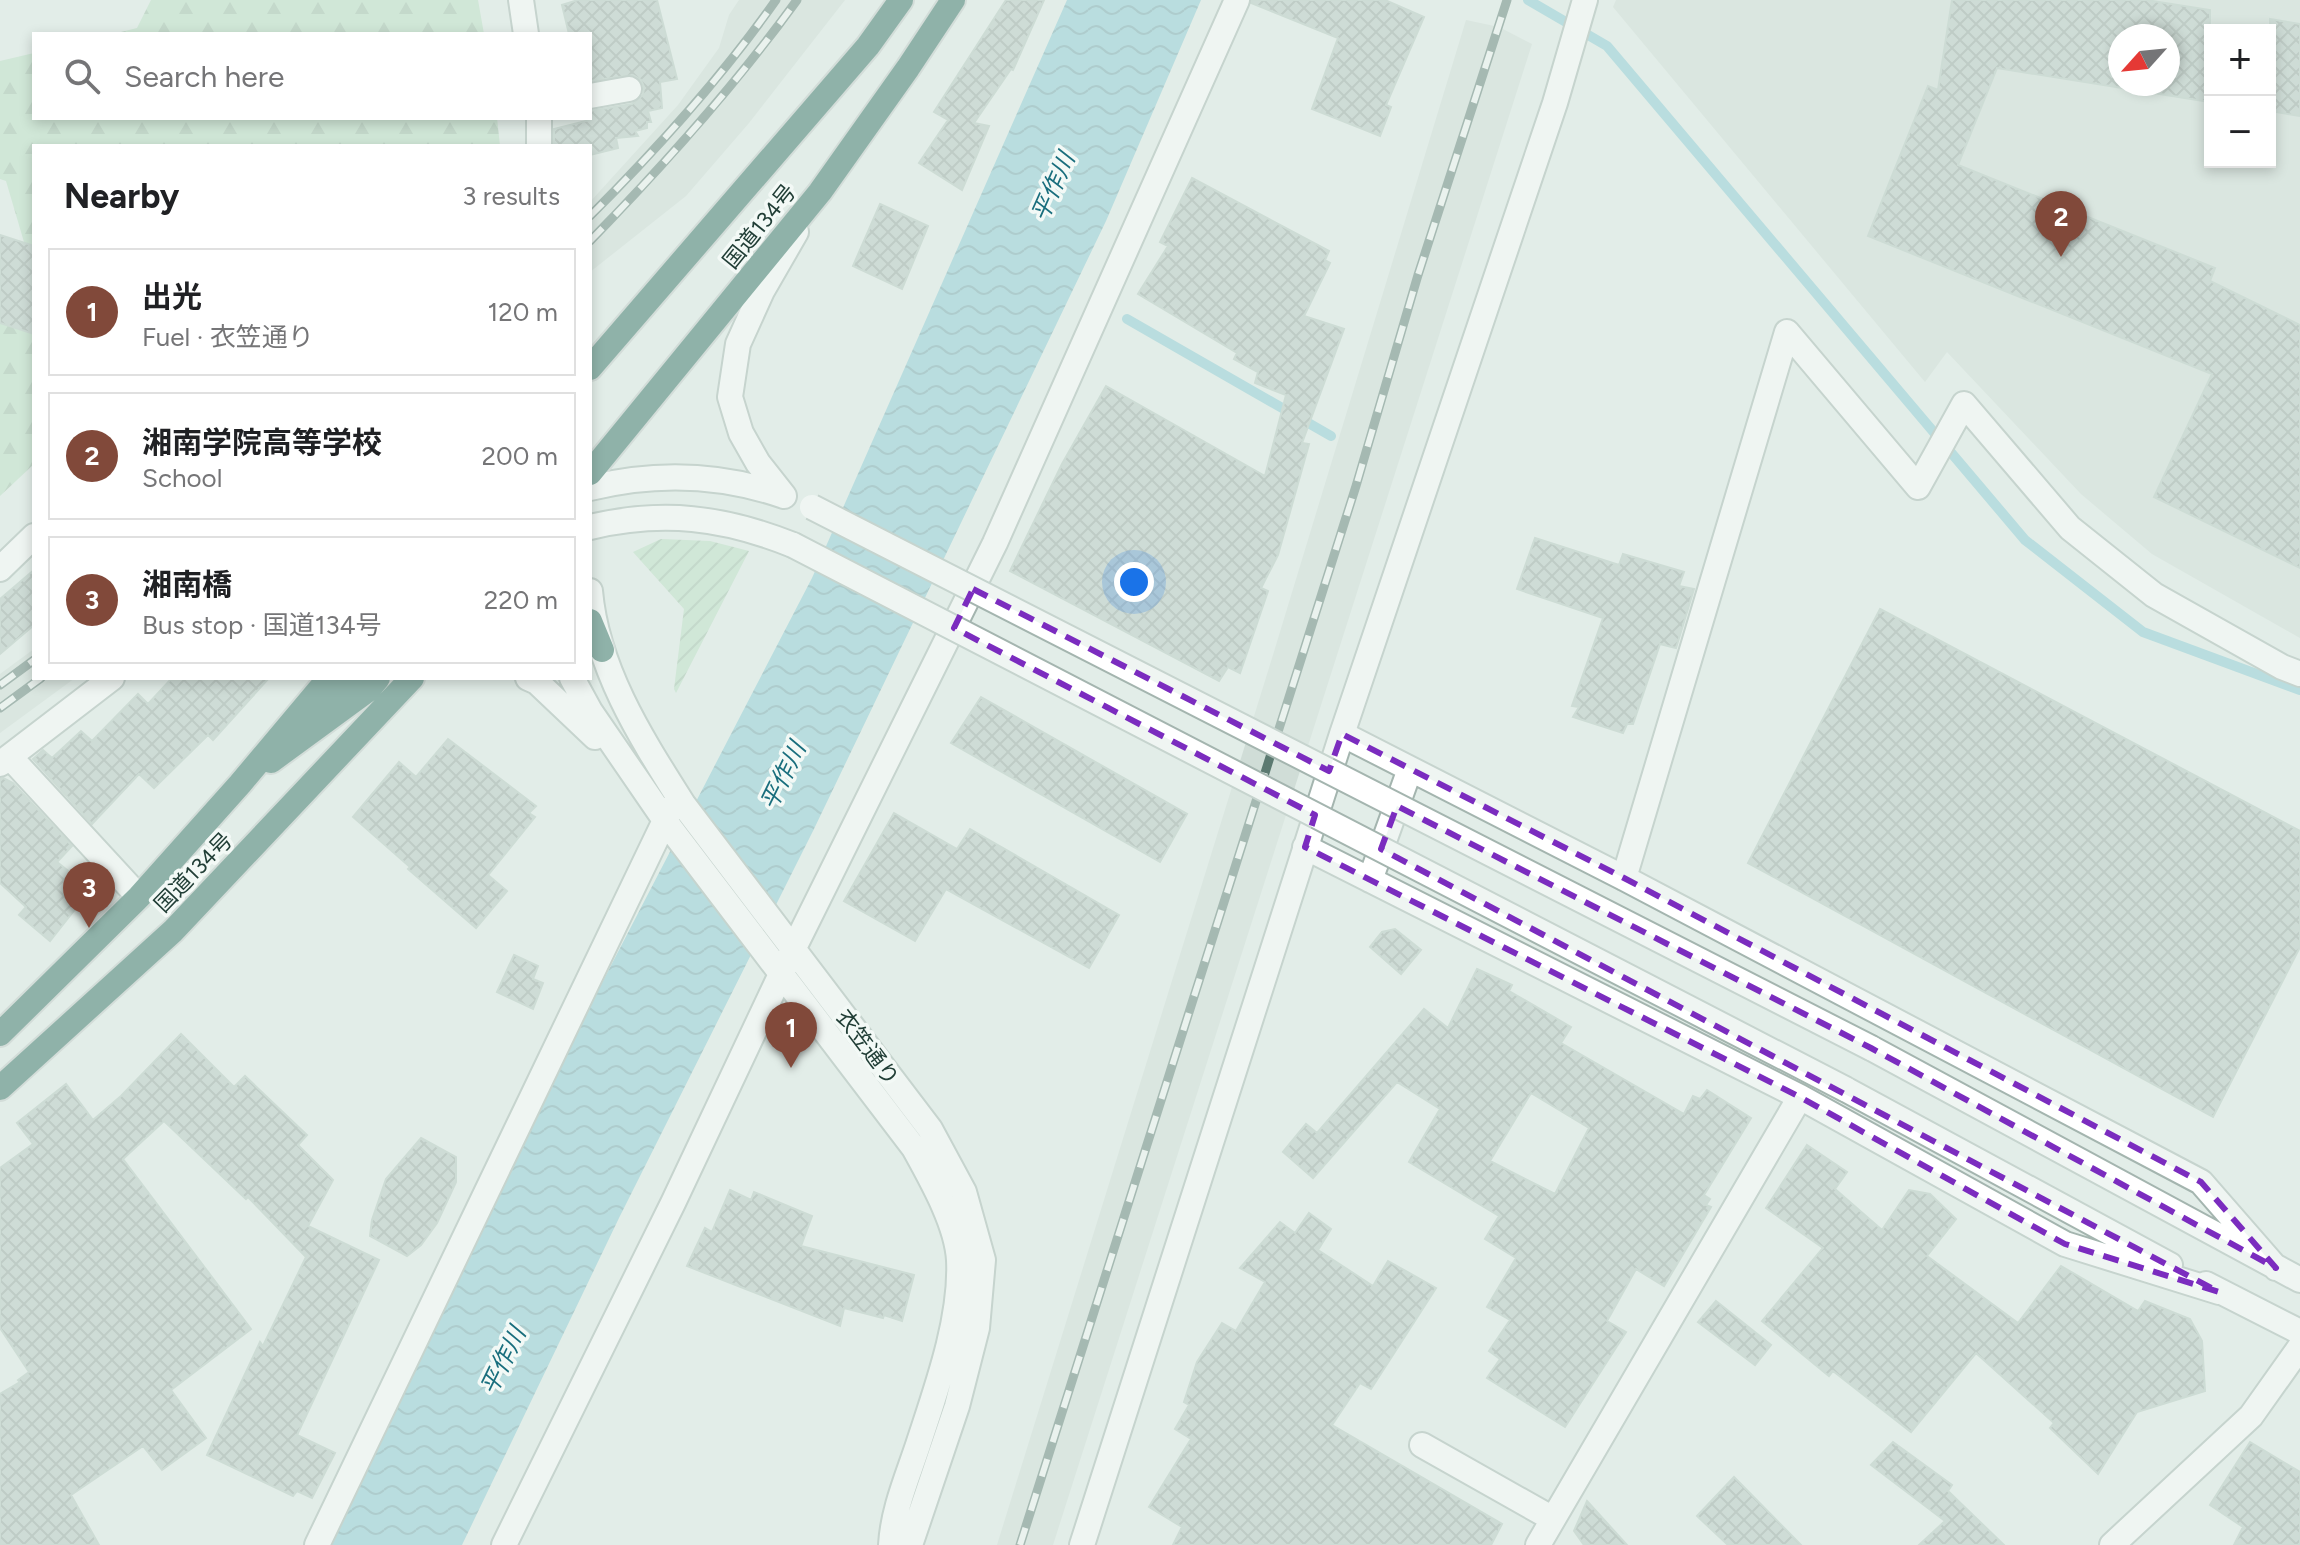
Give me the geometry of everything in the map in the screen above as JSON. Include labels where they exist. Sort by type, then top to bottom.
[{"type":"highway","name":"国道134号","points":[[592,366],[868,46],[901,0]]},
{"type":"highway","name":"国道134号","points":[[597,464],[820,192],[953,0]]},
{"type":"highway","points":[[592,626],[602,650]]},
{"type":"highway","name":"国道134号","points":[[0,1034],[139,897],[327,680]]},
{"type":"highway","points":[[240,784],[350,680]]},
{"type":"highway","points":[[240,784],[368,690],[376,680]]},
{"type":"highway","name":"国道134号","points":[[0,1088],[173,931],[406,684]]},
{"type":"street","points":[[521,0],[526,32]]},
{"type":"street","points":[[504,1545],[673,1203],[784,955],[995,543],[1237,0]]},
{"type":"street","points":[[1082,1545],[1305,847],[1555,103],[1585,0]]},
{"type":"street","points":[[592,96],[629,89]]},
{"type":"street","points":[[539,120],[539,144]]},
{"type":"street","points":[[784,496],[758,463],[741,433],[730,397],[738,344],[762,291],[820,192]]},
{"type":"street","points":[[1624,878],[1787,332],[1918,487],[1964,404],[2070,528],[2154,595],[2282,667],[2300,674]]},
{"type":"street","points":[[592,486],[625,479],[685,476],[757,486],[812,507],[1871,1048],[2300,1280]]},
{"type":"street","points":[[592,527],[630,518],[676,516],[760,532],[793,545],[1845,1089],[2219,1292],[2300,1332]]},
{"type":"street","points":[[0,569],[32,538]]},
{"type":"street","name":"衣笠通り","points":[[592,601],[602,650],[614,684],[650,752],[914,1148],[943,1201],[959,1259],[954,1321],[936,1392],[892,1522],[891,1545]]},
{"type":"street","points":[[109,680],[5,760],[139,897]]},
{"type":"street","name":"衣笠通り","points":[[532,680],[584,724],[784,955],[930,1129],[964,1192],[983,1260],[977,1328],[957,1406],[910,1545]]},
{"type":"street","name":"衣笠通り","points":[[573,680],[590,711],[664,819]]},
{"type":"street","points":[[1342,734],[1624,878],[2201,1182],[2276,1268]]},
{"type":"street","points":[[1370,880],[1410,769]]},
{"type":"street","points":[[317,1545],[664,819],[680,800]]},
{"type":"street","points":[[1305,847],[1800,1097],[2065,1244],[2219,1292]]},
{"type":"street","points":[[1538,1545],[1800,1097]]},
{"type":"street","points":[[2112,1545],[2251,1416],[2300,1347]]},
{"type":"street","points":[[1422,1445],[1553,1519]]},
{"type":"highlighted area","points":[[973,589],[1329,771],[1342,734],[1624,878],[2201,1182],[2276,1268],[1871,1048],[1397,806],[1381,849],[2219,1292],[2065,1244],[1800,1097],[1305,847],[1315,815],[954,628]]},
{"type":"shaded area","points":[[739,0],[845,0],[749,123],[686,196],[592,270],[592,200],[678,105],[719,48],[729,15]]},
{"type":"shaded area","points":[[1616,0],[2300,0],[2300,638],[2152,554],[2081,494],[1947,352],[1925,382],[1613,7]]},
{"type":"shaded area","points":[[1466,20],[1499,27],[1532,44],[1053,1545],[997,1545],[1273,655]]},
{"type":"shaded area","points":[[32,650],[32,680],[72,680],[0,733],[0,674]]},
{"type":"green space","points":[[151,0],[478,0],[484,32],[121,32],[137,28]]},
{"type":"green space","points":[[32,53],[32,120],[497,120],[500,144],[32,144],[32,466],[0,496],[0,313],[29,259],[6,181],[0,179],[0,61]]},
{"type":"green space","points":[[661,539],[710,541],[749,551],[676,693],[684,609],[633,552]]},
{"type":"water","name":"平作川","points":[[1067,0],[1201,0],[1106,221],[813,831],[619,1218],[462,1545],[332,1545],[578,1029],[812,578]]},
{"type":"building","points":[[578,0],[657,0],[677,79],[660,82],[662,108],[648,111],[651,122],[647,122],[647,128],[635,131],[638,136],[616,138],[618,148],[592,154],[592,144],[554,144],[554,129],[592,120],[592,111],[632,104],[643,95],[644,87],[641,80],[633,75],[592,81],[592,32],[569,32],[562,5]]},
{"type":"building","points":[[1006,0],[1044,0],[1013,70],[974,123],[989,126],[962,190],[919,163],[948,120],[934,112]]},
{"type":"building","points":[[1252,0],[1385,0],[1424,17],[1386,105],[1391,107],[1380,136],[1312,109],[1338,38],[1251,3]]},
{"type":"building","points":[[1952,0],[2146,0],[2210,10],[2210,24],[2204,24],[2204,101],[2172,96],[2180,96],[2180,24],[2108,24],[2108,86],[1997,68],[1958,165],[2215,268],[2210,281],[2300,325],[2300,568],[2154,497],[2212,374],[1868,236],[1928,86],[1938,90]]},
{"type":"building","points":[[2270,19],[2300,24],[2300,116],[2276,112],[2276,24],[2270,24]]},
{"type":"building","points":[[1192,178],[1329,251],[1325,260],[1330,263],[1304,316],[1344,329],[1302,443],[1309,444],[1278,555],[1261,588],[1268,591],[1240,673],[1228,667],[1219,681],[1010,571],[1062,464],[1106,386],[1265,476],[1286,395],[1255,383],[1258,372],[1234,359],[1237,353],[1138,294],[1168,246],[1160,242]]},
{"type":"building","points":[[880,204],[928,226],[902,289],[853,266]]},
{"type":"building","points":[[0,235],[32,245],[32,333],[0,323]]},
{"type":"building","points":[[1535,538],[1619,565],[1623,554],[1684,572],[1679,586],[1694,589],[1676,648],[1660,644],[1633,724],[1627,724],[1623,733],[1573,717],[1579,707],[1572,706],[1603,618],[1517,589]]},
{"type":"building","points":[[32,572],[32,627],[0,654],[0,599]]},
{"type":"building","points":[[1880,609],[2300,831],[2300,947],[2213,1117],[1748,863]]},
{"type":"building","points":[[170,680],[267,680],[213,740],[208,735],[154,788],[139,774],[92,824],[33,759],[43,750],[52,758],[81,731],[92,741],[138,694],[148,704]]},
{"type":"building","points":[[981,697],[1187,814],[1160,862],[951,743]]},
{"type":"building","points":[[448,739],[536,806],[529,813],[535,817],[488,875],[507,891],[476,928],[353,817],[399,762],[416,777]]},
{"type":"building","points":[[0,779],[13,783],[72,846],[57,862],[91,889],[50,941],[19,915],[26,907],[0,883]]},
{"type":"building","points":[[894,813],[957,849],[970,829],[1119,915],[1089,968],[946,889],[915,941],[844,901]]},
{"type":"building","points":[[1395,929],[1421,950],[1401,974],[1370,947],[1382,932]]},
{"type":"building","points":[[514,955],[538,966],[533,979],[543,983],[533,1009],[497,992]]},
{"type":"building","points":[[1477,969],[1512,985],[1509,991],[1571,1027],[1561,1043],[1684,1114],[1693,1096],[1700,1099],[1707,1090],[1751,1118],[1704,1195],[1710,1199],[1706,1205],[1711,1207],[1664,1286],[1636,1269],[1607,1321],[1626,1332],[1565,1427],[1487,1378],[1500,1359],[1489,1351],[1510,1320],[1487,1307],[1516,1258],[1485,1239],[1499,1216],[1409,1162],[1440,1109],[1397,1082],[1313,1178],[1283,1152],[1306,1124],[1317,1133],[1424,1009],[1448,1028]],"holes":[[[1531,1093],[1589,1128],[1555,1194],[1490,1161]]]},
{"type":"building","points":[[181,1034],[234,1087],[245,1076],[307,1135],[298,1145],[333,1180],[308,1226],[379,1260],[297,1435],[335,1453],[312,1498],[297,1491],[293,1496],[207,1455],[260,1342],[263,1346],[306,1257],[248,1197],[246,1199],[164,1121],[123,1159],[251,1329],[171,1390],[206,1438],[162,1470],[143,1446],[71,1495],[99,1545],[0,1545],[0,1394],[20,1382],[18,1380],[29,1372],[0,1328],[0,1168],[33,1144],[17,1123],[66,1084],[93,1120],[121,1096]]},
{"type":"building","points":[[421,1138],[456,1157],[456,1182],[437,1223],[421,1245],[407,1256],[370,1236],[386,1179]]},
{"type":"building","points":[[1807,1145],[1847,1172],[1835,1189],[1882,1230],[1909,1190],[1930,1194],[1956,1219],[1927,1256],[2018,1323],[2061,1266],[2138,1311],[2145,1301],[2190,1319],[2202,1341],[2205,1391],[2137,1412],[2098,1474],[2050,1428],[2054,1423],[1976,1353],[1911,1432],[1833,1371],[1829,1376],[1762,1321],[1823,1248],[1766,1208]]},
{"type":"building","points":[[730,1190],[751,1200],[754,1192],[812,1216],[801,1246],[914,1275],[902,1321],[844,1308],[840,1326],[687,1266],[705,1228],[712,1232]]},
{"type":"building","points":[[1309,1213],[1331,1229],[1318,1250],[1373,1286],[1388,1261],[1436,1288],[1371,1389],[1360,1383],[1332,1425],[1502,1524],[1491,1545],[1173,1545],[1182,1527],[1149,1507],[1191,1439],[1175,1429],[1189,1405],[1184,1402],[1197,1362],[1222,1323],[1236,1331],[1265,1282],[1240,1268],[1280,1222],[1295,1233]]},
{"type":"building","points":[[1716,1301],[1771,1345],[1755,1365],[1698,1322]]},
{"type":"building","points":[[1893,1442],[1952,1485],[1948,1491],[2004,1545],[1919,1545],[1945,1521],[1871,1465]]},
{"type":"building","points":[[2250,1442],[2300,1472],[2300,1545],[2234,1545],[2243,1527],[2210,1505]]},
{"type":"building","points":[[1734,1477],[1801,1545],[1728,1545],[1697,1516]]},
{"type":"building","points":[[1587,1501],[1627,1545],[1584,1545],[1574,1531]]},
{"type":"waterway","points":[[1528,0],[1607,46],[2025,540],[2143,632],[2300,690]]},
{"type":"waterway","points":[[1127,319],[1331,436]]},
{"type":"railway","points":[[592,214],[688,112],[776,0]]},
{"type":"railway","points":[[592,239],[698,124],[797,0]]},
{"type":"railway","points":[[1020,1545],[1507,0]]},
{"type":"railway","points":[[0,685],[32,661]]},
{"type":"railway","points":[[0,708],[38,680]]},
{"type":"place","name":"湘南学院高等学校","points":[[2061,257]]},
{"type":"place","name":"湘南橋","points":[[89,928]]},
{"type":"place","name":"出光","points":[[791,1068]]}]
